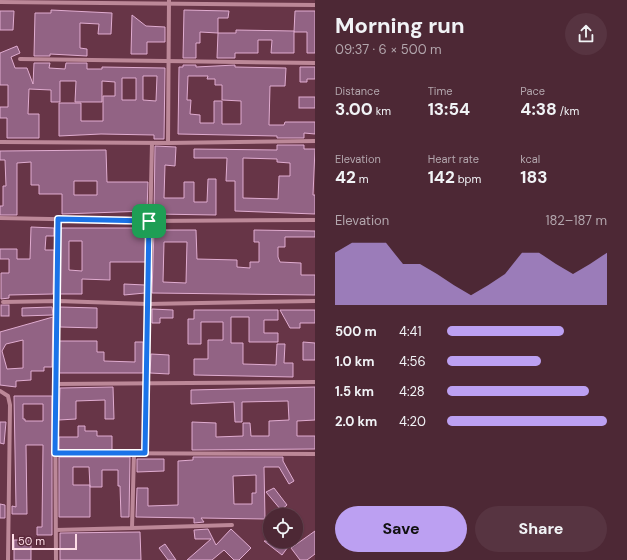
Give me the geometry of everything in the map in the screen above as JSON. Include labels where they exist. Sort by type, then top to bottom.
[{"type":"street","points":[[0,2],[169,1],[315,5]]},
{"type":"street","points":[[168,143],[169,1]]},
{"type":"street","points":[[20,59],[315,63]]},
{"type":"street","points":[[0,142],[168,143],[315,141]]},
{"type":"street","points":[[145,453],[145,384],[152,143]]},
{"type":"street","points":[[0,218],[149,221],[315,220]]},
{"type":"street","points":[[56,560],[55,384],[58,301],[58,219]]},
{"type":"street","points":[[3,302],[58,301],[147,304],[315,301]]},
{"type":"street","points":[[55,384],[315,382]]},
{"type":"street","points":[[0,391],[8,396],[10,405],[8,560]]},
{"type":"street","points":[[55,453],[315,454]]},
{"type":"street","points":[[132,528],[134,453]]},
{"type":"street","points":[[56,530],[232,525]]},
{"type":"building","points":[[51,10],[112,13],[111,34],[98,34],[99,24],[80,23],[80,48],[87,49],[87,56],[50,54],[50,56],[34,56],[35,13],[51,13]]},
{"type":"building","points":[[184,10],[229,11],[228,18],[218,18],[218,33],[200,32],[200,43],[196,43],[196,58],[183,58]]},
{"type":"building","points":[[0,11],[14,11],[13,30],[0,30]]},
{"type":"building","points":[[295,11],[315,11],[315,53],[307,53],[307,32],[294,32]]},
{"type":"building","points":[[132,15],[146,26],[165,27],[165,42],[147,42],[147,54],[131,54]]},
{"type":"building","points":[[236,30],[294,31],[294,53],[271,53],[272,40],[258,40],[258,53],[235,53],[235,58],[217,58],[218,33],[236,33]]},
{"type":"building","points":[[17,46],[20,53],[11,57],[15,68],[27,68],[33,84],[34,63],[50,63],[49,68],[65,69],[66,63],[87,63],[87,69],[102,69],[102,67],[165,68],[164,139],[154,139],[154,135],[101,134],[59,136],[59,103],[81,103],[81,121],[103,121],[103,96],[115,96],[115,82],[102,81],[102,102],[75,102],[76,81],[60,81],[60,102],[51,102],[51,90],[29,89],[28,114],[39,114],[39,138],[7,138],[7,118],[0,118],[0,107],[8,107],[8,85],[0,85],[0,53]],"holes":[[[143,76],[157,76],[156,101],[143,100]],[[122,78],[136,78],[136,100],[122,100]]]},
{"type":"building","points":[[183,65],[196,65],[196,67],[235,65],[235,67],[286,68],[285,86],[270,86],[269,125],[284,125],[285,122],[315,122],[315,134],[304,133],[304,138],[277,138],[277,136],[178,134],[179,67],[183,67]],"holes":[[[188,76],[208,76],[207,79],[215,79],[215,85],[222,85],[222,100],[241,101],[241,124],[222,124],[222,101],[214,101],[214,123],[200,123],[200,115],[190,114],[191,100],[187,100]]]},
{"type":"building","points":[[300,67],[315,67],[315,79],[307,79],[307,82],[300,82]]},
{"type":"building","points":[[299,97],[315,97],[315,108],[299,108]]},
{"type":"building","points":[[277,145],[304,145],[304,149],[315,149],[313,195],[315,195],[315,214],[235,211],[235,181],[226,181],[227,158],[194,158],[194,149],[277,150]],"holes":[[[243,158],[277,159],[277,162],[290,163],[290,176],[279,176],[278,199],[243,198]]]},
{"type":"building","points":[[155,146],[176,147],[175,166],[165,165],[164,198],[184,198],[184,182],[194,182],[194,202],[207,202],[208,179],[216,179],[216,215],[154,214]]},
{"type":"building","points":[[106,150],[107,182],[148,182],[147,211],[62,214],[62,194],[39,194],[39,185],[31,185],[31,162],[17,163],[17,215],[0,215],[0,206],[3,206],[3,186],[6,186],[5,160],[0,160],[0,151]],"holes":[[[74,181],[97,181],[97,195],[74,195]]]},
{"type":"building","points":[[31,227],[54,228],[54,236],[46,236],[45,250],[54,250],[53,294],[9,295],[9,298],[1,299],[1,273],[9,273],[9,259],[0,259],[0,249],[17,249],[17,259],[30,259]]},
{"type":"building","points":[[61,228],[146,228],[146,262],[110,262],[110,280],[82,279],[82,294],[60,294]],"holes":[[[69,241],[82,241],[82,271],[69,270]]]},
{"type":"building","points":[[154,230],[196,230],[197,259],[237,260],[237,267],[250,268],[250,262],[259,262],[259,242],[254,242],[254,230],[315,231],[315,237],[285,237],[285,247],[278,247],[278,257],[280,262],[301,263],[301,275],[315,275],[315,295],[152,293]],"holes":[[[164,242],[187,242],[186,283],[163,282]]]},
{"type":"building","points":[[124,284],[145,285],[145,293],[124,295]]},
{"type":"building","points":[[1,305],[9,305],[9,316],[1,316]]},
{"type":"building","points":[[52,307],[53,315],[22,316],[22,308]]},
{"type":"building","points":[[60,307],[97,308],[97,328],[60,327]]},
{"type":"building","points":[[152,309],[173,310],[173,318],[160,318],[160,323],[152,323]]},
{"type":"building","points":[[194,310],[278,310],[278,320],[264,320],[264,333],[278,333],[278,342],[249,342],[249,317],[231,317],[231,343],[243,343],[243,364],[276,365],[277,344],[285,344],[284,363],[293,363],[293,377],[194,375],[194,359],[208,359],[208,340],[223,340],[223,322],[201,322],[201,344],[188,344],[188,319],[194,319]]},
{"type":"building","points":[[280,310],[315,310],[315,323],[300,323],[300,328],[290,328]]},
{"type":"building","points":[[53,317],[52,367],[44,367],[44,371],[31,371],[31,380],[16,381],[16,387],[0,385],[0,332]],"holes":[[[23,340],[23,368],[7,369],[2,351],[6,344]]]},
{"type":"building","points":[[59,341],[97,341],[97,352],[104,352],[104,361],[135,362],[135,342],[143,342],[143,373],[59,373]]},
{"type":"building","points":[[303,342],[315,343],[315,360],[303,360]]},
{"type":"building","points":[[151,354],[169,355],[169,374],[150,373]]},
{"type":"building","points":[[113,387],[114,419],[105,419],[105,400],[76,401],[76,419],[59,420],[60,388]]},
{"type":"building","points":[[315,387],[315,420],[297,421],[297,436],[315,436],[315,449],[192,450],[192,422],[216,423],[216,437],[243,436],[243,423],[250,423],[251,436],[269,436],[269,421],[289,420],[288,401],[242,402],[242,422],[235,422],[234,402],[191,404],[191,390]]},
{"type":"building","points":[[14,396],[52,396],[52,535],[37,535],[37,527],[42,527],[43,445],[26,445],[27,514],[12,514],[12,506],[16,507]],"holes":[[[23,404],[43,404],[43,421],[25,421],[25,419],[23,419]]]},
{"type":"building","points":[[0,422],[6,422],[4,444],[0,443]]},
{"type":"building","points":[[78,426],[85,426],[85,431],[97,431],[97,436],[112,436],[112,450],[59,450],[59,437],[78,437]]},
{"type":"building","points":[[59,457],[130,457],[129,517],[121,517],[118,470],[102,470],[102,487],[90,487],[90,517],[59,517]],"holes":[[[73,467],[89,467],[90,485],[73,485]]]},
{"type":"building","points":[[193,457],[283,457],[283,461],[294,481],[289,484],[279,467],[264,467],[265,508],[263,508],[263,519],[201,518],[204,522],[194,523],[194,518],[136,517],[137,488],[148,488],[148,506],[178,505],[178,461],[193,460]],"holes":[[[256,475],[256,493],[252,493],[252,504],[234,504],[233,476]]]},
{"type":"building","points":[[137,459],[164,459],[164,471],[137,472]]},
{"type":"building","points":[[274,488],[287,505],[283,508],[279,508],[266,492]]},
{"type":"building","points":[[0,504],[5,505],[5,518],[0,518]]},
{"type":"building","points":[[208,529],[216,545],[231,529],[251,548],[239,560],[234,560],[224,550],[212,560],[187,560],[211,539],[195,539],[194,530]]},
{"type":"building","points":[[315,531],[315,554],[307,560],[300,560],[291,548],[303,548],[303,540]]},
{"type":"building","points":[[140,532],[141,560],[60,560],[60,533]]},
{"type":"building","points":[[14,540],[31,540],[31,560],[14,560]]},
{"type":"building","points":[[165,544],[176,560],[168,560],[159,548]]},
{"type":"building","points":[[273,548],[287,548],[282,555]]},
{"type":"route","points":[[58,219],[149,221],[145,453],[55,453],[58,219]]}]
